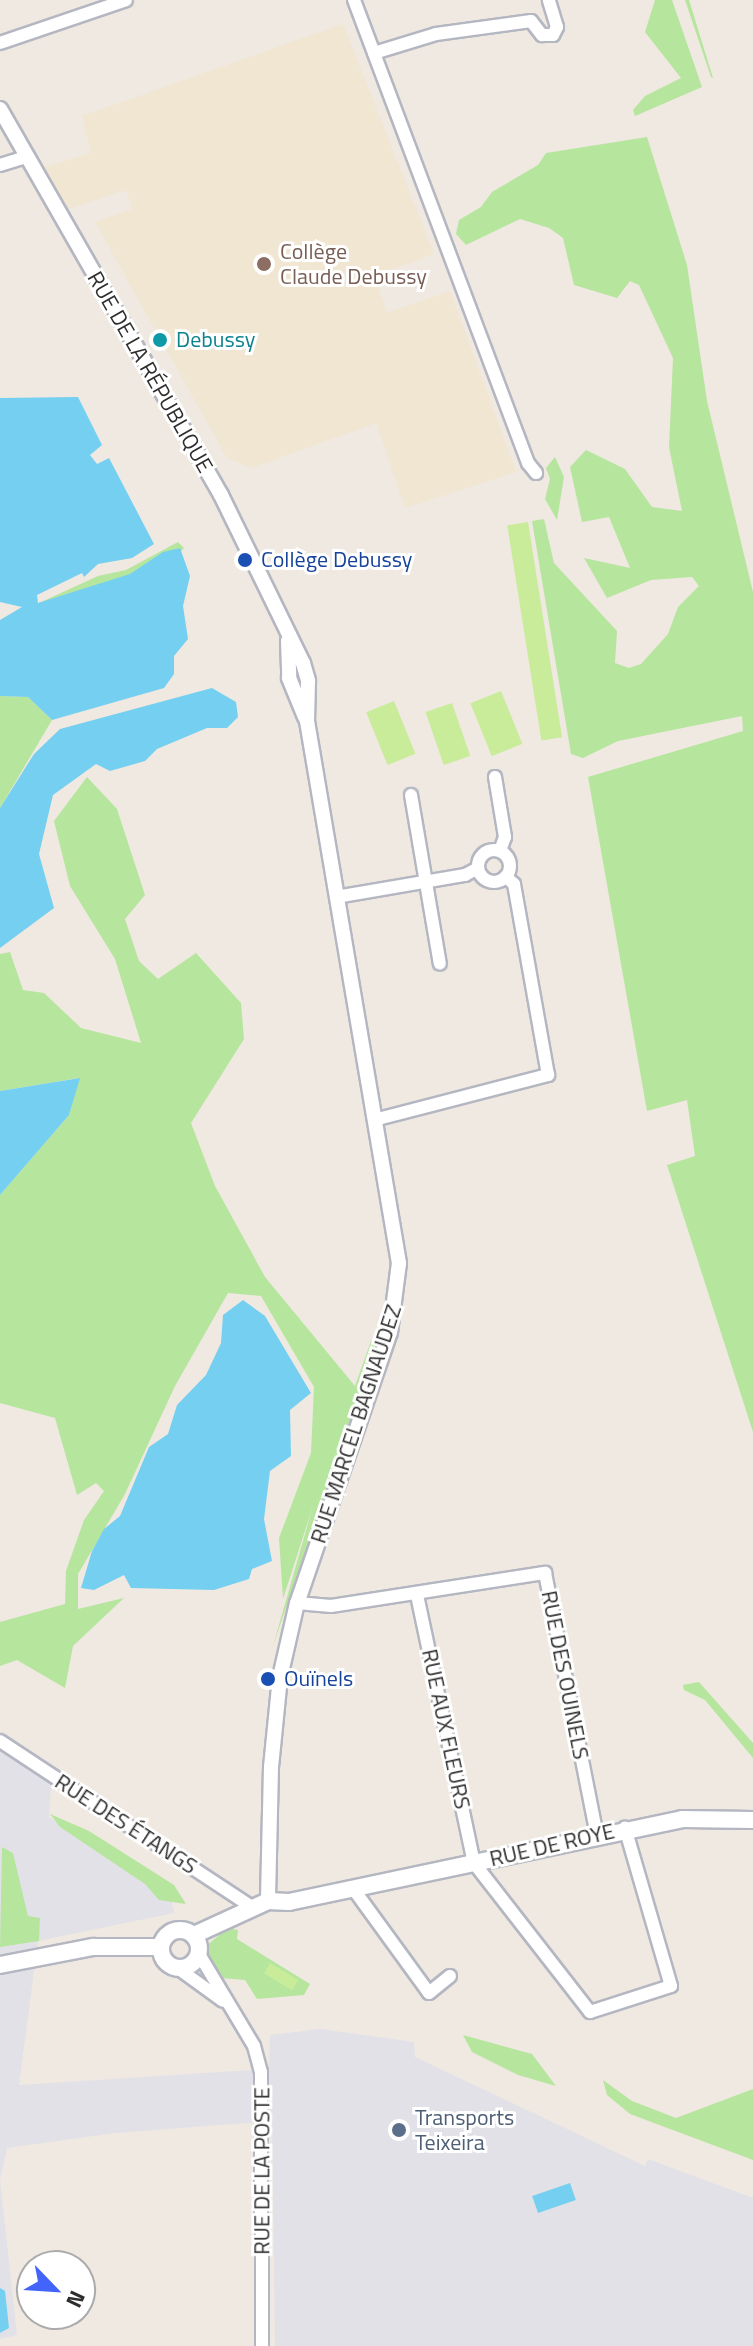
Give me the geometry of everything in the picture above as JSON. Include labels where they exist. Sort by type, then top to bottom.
[{"type":"main road","name":"RUE DE ROYE","points":[[194,1935],[260,1904],[289,1902],[625,1828],[699,1817],[753,1820]]},
{"type":"main road","points":[[172,1931],[194,1935],[199,1954],[192,1965],[179,1969],[163,1959],[160,1947],[172,1931]]},
{"type":"main road","points":[[0,1965],[93,1947],[160,1947]]},
{"type":"street","points":[[0,43],[126,0]]},
{"type":"street","points":[[354,0],[528,463],[536,473]]},
{"type":"street","points":[[374,53],[436,34],[531,21],[550,2],[557,27],[553,35],[542,35],[531,21]]},
{"type":"street","name":"RUE DE LA RÉPUBLIQUE","points":[[0,109],[221,495],[258,566],[308,681],[307,721],[321,805]]},
{"type":"street","points":[[0,165],[26,157]]},
{"type":"street","points":[[495,777],[505,837],[500,851]]},
{"type":"street","points":[[411,795],[440,964]]},
{"type":"street","name":"RUE MARCEL BAGNAUDEZ","points":[[260,1904],[275,1716],[297,1603],[390,1332],[399,1289],[321,805]]},
{"type":"street","points":[[478,868],[484,853],[500,851]]},
{"type":"street","points":[[500,851],[510,862],[506,877]]},
{"type":"street","points":[[336,897],[427,882],[478,868]]},
{"type":"street","points":[[478,868],[492,882],[506,877]]},
{"type":"street","points":[[374,1120],[548,1075],[514,884],[506,877]]},
{"type":"street","name":"RUE DES OUINELS","points":[[297,1603],[309,1608],[417,1595],[545,1573],[597,1835]]},
{"type":"street","name":"RUE AUX FLEURS","points":[[417,1595],[474,1863]]},
{"type":"street","name":"RUE DES ÉTANGS","points":[[0,1741],[260,1904]]},
{"type":"street","points":[[474,1863],[590,2012],[671,1986],[625,1828]]},
{"type":"street","points":[[352,1887],[429,1993],[450,1976]]},
{"type":"street","name":"RUE DE LA POSTE","points":[[199,1954],[254,2046],[261,2072],[262,2346]]},
{"type":"street","name":"RUE DE LA POSTE","points":[[179,1969],[228,2005]]},
{"type":"shaded area","name":"Collège Claude Debussy","points":[[343,24],[434,254],[374,276],[387,313],[450,291],[516,472],[405,508],[376,423],[251,468],[227,458],[95,222],[132,209],[126,190],[68,209],[45,167],[91,153],[82,116]]},
{"type":"shaded area","points":[[0,1748],[51,1784],[49,1817],[171,1898],[174,1913],[38,1941],[19,2085],[269,2069],[270,2035],[320,2029],[414,2042],[415,2057],[645,2166],[648,2159],[753,2198],[753,2346],[275,2346],[272,2121],[115,2133],[7,2148],[0,2180]]},
{"type":"shaded area","points":[[0,2180],[17,2335],[0,2339]]},
{"type":"green space","points":[[655,0],[672,0],[702,87],[635,116],[633,110],[645,96],[681,78],[645,32]]},
{"type":"green space","points":[[685,0],[689,0],[713,78],[711,77]]},
{"type":"green space","points":[[647,137],[687,265],[707,401],[753,592],[753,1432],[667,1165],[695,1156],[687,1100],[647,1111],[588,777],[743,731],[742,716],[618,741],[583,758],[571,754],[532,521],[544,519],[554,563],[617,631],[615,663],[629,668],[641,664],[668,634],[678,607],[699,586],[692,577],[651,580],[607,598],[584,558],[630,568],[609,517],[582,522],[570,467],[586,450],[625,469],[652,507],[682,511],[669,447],[673,358],[639,285],[630,281],[617,298],[574,285],[563,238],[549,228],[520,219],[466,245],[456,234],[459,220],[481,207],[492,192],[538,165],[546,153]]},
{"type":"green space","points":[[555,457],[564,477],[557,520],[545,499],[550,479],[546,468]]},
{"type":"green space","points":[[528,522],[562,737],[541,741],[507,525]]},
{"type":"green space","points":[[178,542],[184,548],[178,555],[129,579],[39,603],[98,576],[126,570]]},
{"type":"green space","points":[[501,691],[522,744],[492,756],[470,703]]},
{"type":"green space","points":[[0,696],[28,697],[52,720],[0,808]]},
{"type":"green space","points":[[394,701],[415,754],[388,765],[366,712]]},
{"type":"green space","points":[[452,703],[470,756],[444,765],[426,712]]},
{"type":"green space","points":[[87,777],[117,809],[145,895],[125,919],[139,961],[158,979],[196,953],[241,1003],[244,1039],[191,1123],[215,1186],[265,1277],[355,1386],[371,1341],[376,1343],[273,1646],[313,1506],[283,1599],[279,1538],[311,1453],[314,1387],[261,1296],[228,1293],[175,1386],[125,1494],[78,1574],[78,1609],[124,1598],[73,1646],[65,1688],[17,1660],[0,1666],[0,1622],[65,1604],[66,1571],[84,1520],[104,1491],[96,1483],[77,1495],[55,1418],[0,1403],[0,1195],[69,1115],[79,1078],[0,1091],[0,954],[10,952],[23,990],[44,993],[81,1028],[141,1043],[115,959],[70,886],[54,821]]},
{"type":"green space","points":[[699,1682],[753,1743],[753,1758],[705,1700],[684,1690],[683,1685]]},
{"type":"green space","points":[[50,1814],[89,1831],[174,1885],[186,1904],[159,1900],[145,1884],[60,1827]]},
{"type":"green space","points":[[2,1847],[13,1853],[28,1916],[40,1918],[39,1941],[0,1947]]},
{"type":"green space","points":[[228,1928],[238,1930],[237,1939],[310,1984],[304,1995],[257,1999],[245,1980],[221,1978],[206,1957],[206,1946]]},
{"type":"green space","points":[[270,1963],[298,1980],[292,1990],[264,1973]]},
{"type":"green space","points":[[463,2035],[532,2054],[556,2086],[518,2075],[472,2052]]},
{"type":"green space","points":[[603,2080],[632,2101],[676,2118],[753,2089],[753,2160],[630,2114],[607,2095]]},
{"type":"water","points":[[78,397],[102,445],[90,455],[97,464],[109,458],[154,544],[132,558],[98,564],[84,577],[82,573],[37,595],[38,603],[130,574],[163,552],[180,548],[190,576],[183,606],[188,639],[174,656],[174,674],[164,688],[52,720],[28,697],[0,696],[0,620],[22,607],[0,602],[0,398]]},
{"type":"water","points":[[212,688],[236,702],[238,717],[227,728],[207,728],[157,749],[145,761],[110,771],[96,764],[53,795],[39,854],[54,908],[0,948],[0,808],[34,754],[60,729]]},
{"type":"water","points":[[80,1078],[69,1115],[0,1195],[0,1091]]},
{"type":"water","points":[[243,1300],[265,1316],[311,1393],[290,1410],[291,1456],[270,1471],[264,1519],[272,1561],[252,1569],[249,1579],[214,1590],[131,1588],[124,1575],[94,1590],[81,1588],[92,1551],[104,1529],[120,1516],[149,1447],[168,1434],[177,1405],[206,1375],[221,1343],[223,1315]]},
{"type":"water","points":[[570,2183],[576,2200],[538,2213],[532,2196]]},
{"type":"water","points":[[0,2288],[5,2291],[9,2328],[0,2333]]},
{"type":"place","name":"Collège Claude Debussy","points":[[264,264]]},
{"type":"place","name":"Debussy","points":[[160,340]]},
{"type":"place","name":"Collège Debussy","points":[[245,560]]},
{"type":"place","name":"Ouïnels","points":[[268,1679]]},
{"type":"place","name":"Transports Teixeira","points":[[399,2130]]}]
